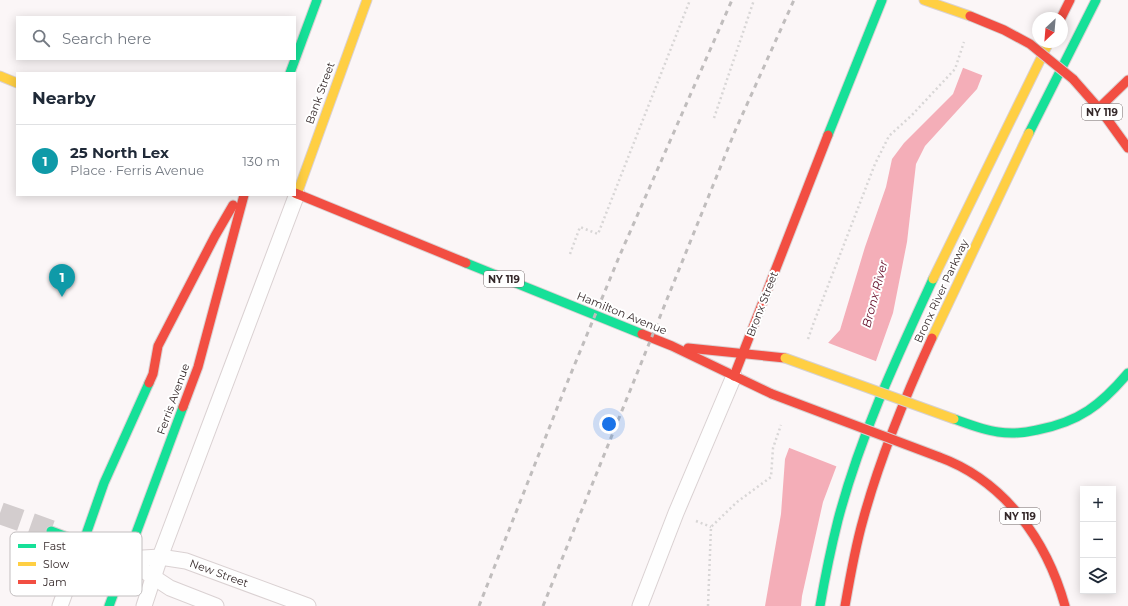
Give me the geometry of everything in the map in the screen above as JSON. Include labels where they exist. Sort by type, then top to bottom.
[{"type":"main road","points":[[296,57],[317,0]]},
{"type":"main road","name":"Bank Street","points":[[296,193],[367,0]]},
{"type":"main road","name":"Bronx Street","points":[[734,376],[805,192],[882,0]]},
{"type":"main road","name":"NY 119","points":[[924,0],[1004,30],[1030,44],[1073,79],[1099,108],[1128,148]]},
{"type":"main road","points":[[1064,12],[1070,0]]},
{"type":"main road","name":"Bronx River Parkway","points":[[845,606],[858,534],[876,475],[898,415],[982,231],[1096,0]]},
{"type":"main road","name":"Bronx River Parkway","points":[[820,606],[832,539],[842,500],[877,405],[924,298],[976,188],[1046,48]]},
{"type":"main road","points":[[290,72],[295,60]]},
{"type":"main road","points":[[0,76],[16,83]]},
{"type":"main road","points":[[1099,108],[1128,80]]},
{"type":"main road","name":"Hamilton Avenue","points":[[296,193],[672,346],[772,394],[939,457],[970,471],[994,489],[1023,520],[1041,546],[1053,570],[1065,606]]},
{"type":"main road","points":[[87,532],[104,483],[153,374],[158,346],[237,196]]},
{"type":"main road","name":"Ferris Avenue","points":[[136,532],[198,367],[244,196]]},
{"type":"main road","points":[[672,346],[785,358],[954,419],[1003,434],[1018,434],[1039,430],[1080,417],[1109,394],[1128,372]]},
{"type":"main road","name":"Ferris Avenue","points":[[108,606],[112,596]]},
{"type":"lane","points":[[144,606],[160,557],[295,196]]},
{"type":"lane","name":"Bronx Street","points":[[640,606],[676,513],[734,376]]},
{"type":"lane","name":"New Street","points":[[142,558],[160,557],[186,561],[305,605]]},
{"type":"lane","name":"New Street","points":[[142,570],[170,588],[216,606]]},
{"type":"lane","points":[[60,606],[64,596]]},
{"type":"path","points":[[570,254],[580,227],[598,234],[690,0]]},
{"type":"path","points":[[714,118],[754,0]]},
{"type":"path","points":[[912,115],[955,69],[964,42]]},
{"type":"water","name":"Bronx River","points":[[989,0],[1012,0],[977,89],[925,146],[916,164],[907,242],[893,313],[823,502],[801,606],[765,606],[781,514],[785,459],[828,343],[840,330],[865,247],[886,187],[892,159],[904,143],[953,94]]},
{"type":"pier","points":[[986,0],[1014,0],[984,76],[961,67]]},
{"type":"pier","points":[[826,342],[878,362],[838,467],[787,447]]},
{"type":"tunnel","points":[[0,513],[51,531]]},
{"type":"railway","points":[[479,606],[565,388],[619,257],[732,0]]},
{"type":"railway","points":[[543,606],[735,131],[794,0]]},
{"type":"traffic: fast","points":[[296,57],[317,0]]},
{"type":"traffic: fast","points":[[828,135],[882,0]]},
{"type":"traffic: fast","points":[[1029,133],[1096,0]]},
{"type":"traffic: fast","points":[[290,72],[295,60]]},
{"type":"traffic: fast","points":[[466,263],[642,334]]},
{"type":"traffic: fast","points":[[820,606],[838,520],[857,458],[880,397],[933,279]]},
{"type":"traffic: fast","points":[[954,419],[981,428],[1003,433],[1032,431],[1052,427],[1077,417],[1098,403],[1128,373]]},
{"type":"traffic: fast","points":[[87,532],[104,483],[149,383]]},
{"type":"traffic: fast","points":[[137,532],[183,407]]},
{"type":"traffic: fast","points":[[109,606],[113,596]]},
{"type":"traffic: slow","points":[[297,194],[367,0]]},
{"type":"traffic: slow","points":[[924,0],[970,16]]},
{"type":"traffic: slow","points":[[933,279],[1046,48]]},
{"type":"traffic: slow","points":[[0,76],[16,83]]},
{"type":"traffic: slow","points":[[932,338],[1029,133]]},
{"type":"traffic: slow","points":[[785,358],[954,419]]},
{"type":"traffic: jam","points":[[1064,12],[1070,0]]},
{"type":"traffic: jam","points":[[970,16],[1004,30],[1030,44],[1073,79]]},
{"type":"traffic: jam","points":[[1073,79],[1102,112],[1128,148]]},
{"type":"traffic: jam","points":[[1099,108],[1128,80]]},
{"type":"traffic: jam","points":[[734,376],[828,135]]},
{"type":"traffic: jam","points":[[296,193],[466,263]]},
{"type":"traffic: jam","points":[[183,407],[198,367],[244,196]]},
{"type":"traffic: jam","points":[[149,383],[153,374],[158,346],[215,236],[233,205]]},
{"type":"traffic: jam","points":[[642,334],[672,346],[772,394]]},
{"type":"traffic: jam","points":[[845,606],[858,541],[877,473],[912,382],[932,338]]},
{"type":"traffic: jam","points":[[688,348],[785,358]]},
{"type":"traffic: jam","points":[[772,394],[939,457]]},
{"type":"traffic: jam","points":[[939,457],[963,468],[984,481],[1020,516],[1035,537],[1047,559],[1065,606]]},
{"type":"place","name":"25 North Lex","points":[[62,297]]}]
